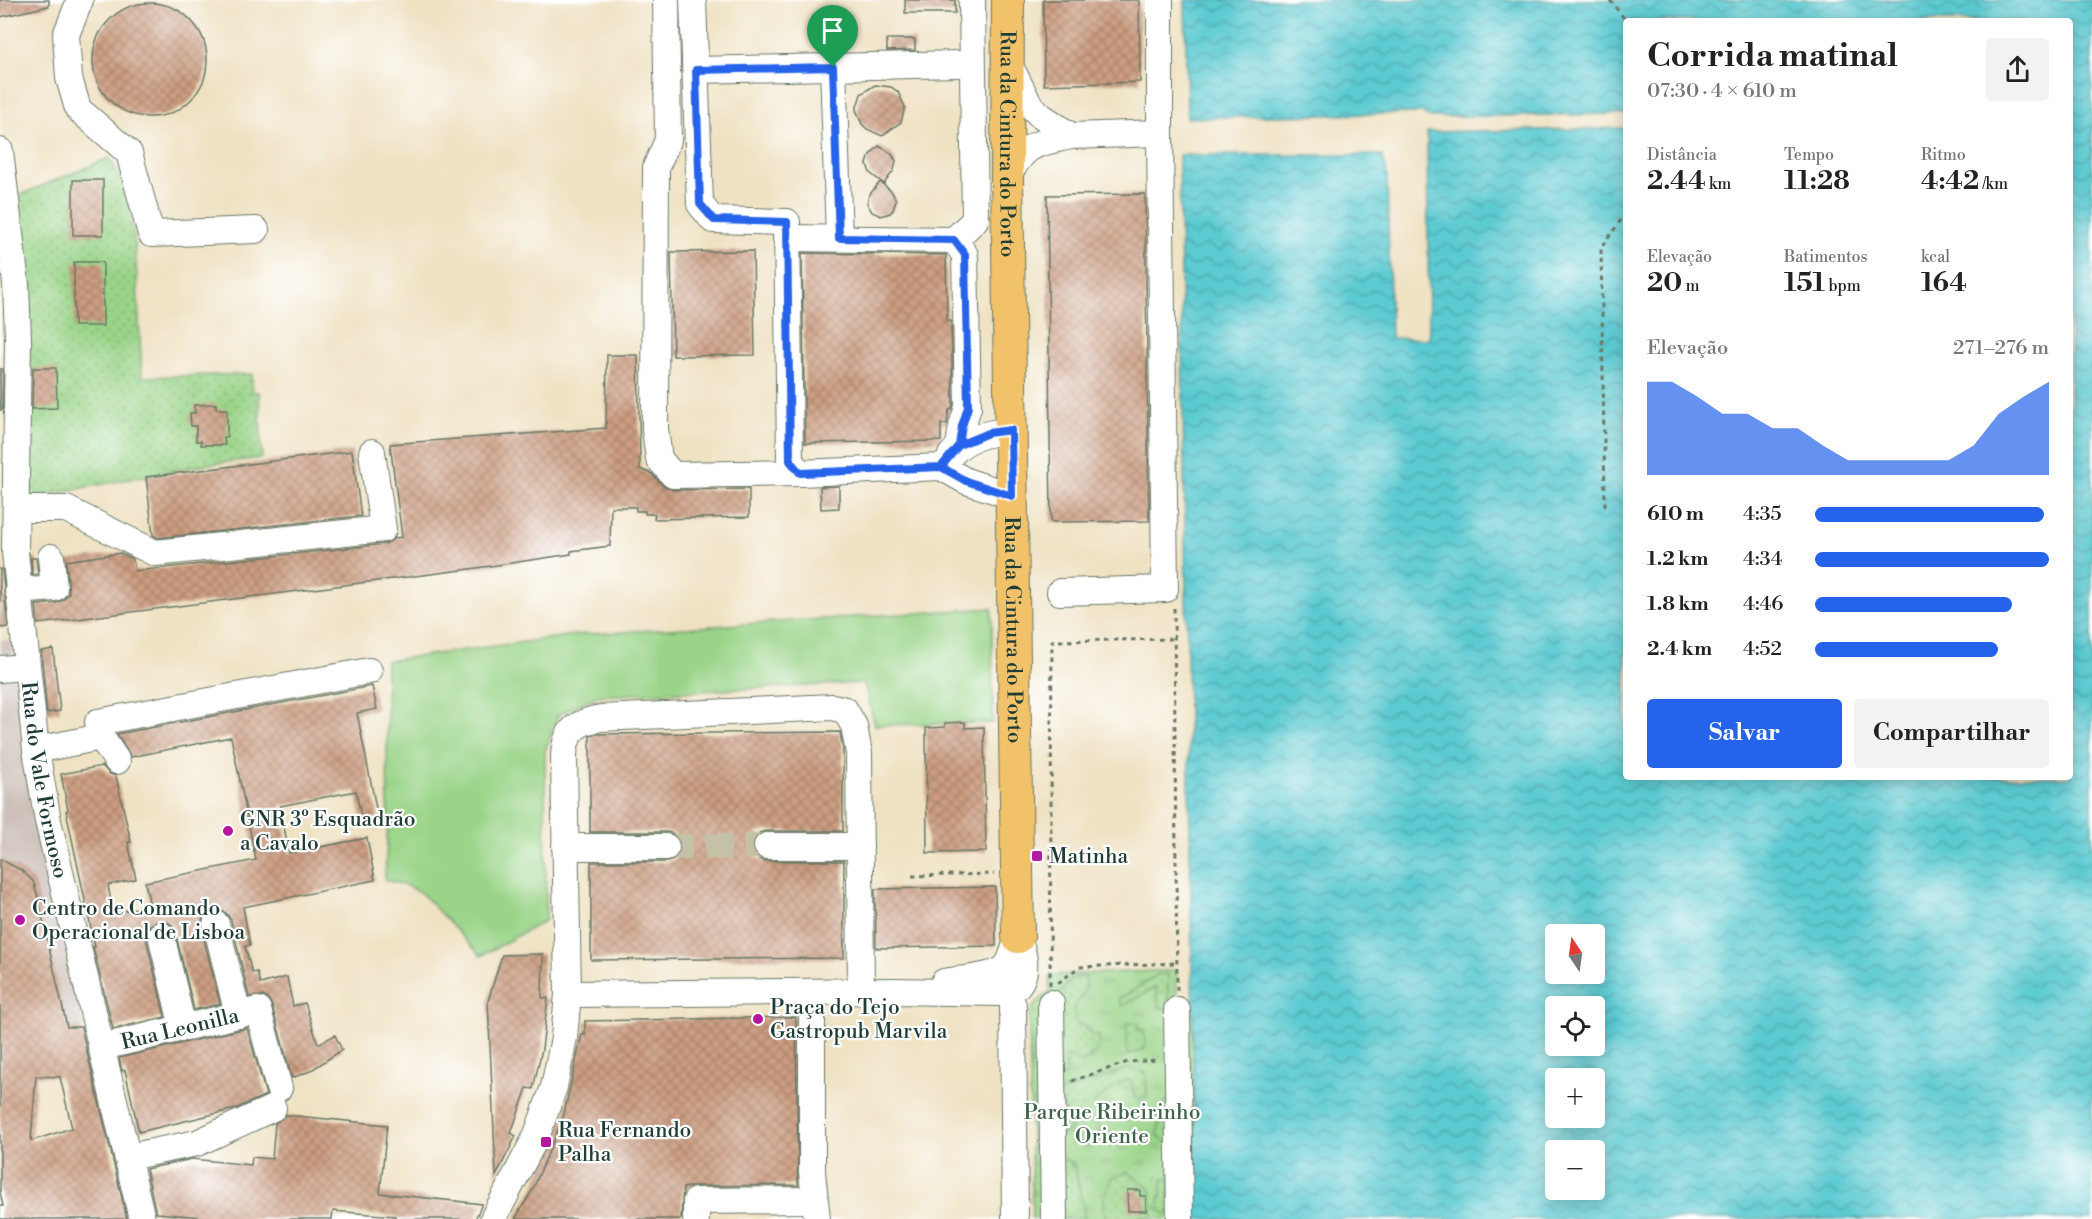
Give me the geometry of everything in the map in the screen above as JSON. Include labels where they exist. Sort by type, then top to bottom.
[{"type":"main road","name":"Rua da Cintura do Porto","points":[[1008,0],[1007,177],[1018,937]]},
{"type":"street","points":[[80,0],[66,35],[69,78],[78,109],[129,153],[151,234],[256,230]]},
{"type":"street","points":[[666,0],[668,140],[656,167],[655,429],[659,459],[673,476],[941,467],[966,481],[1012,496]]},
{"type":"street","points":[[693,0],[700,204],[714,220],[787,222],[790,461],[800,473]]},
{"type":"street","points":[[786,238],[954,240],[975,219],[972,0]]},
{"type":"street","points":[[1060,592],[1165,589],[1160,0]]},
{"type":"street","points":[[1007,61],[1029,104],[1041,116],[1071,136]]},
{"type":"street","points":[[696,70],[958,64]]},
{"type":"street","points":[[833,67],[839,238]]},
{"type":"street","points":[[1007,177],[1019,156],[1031,146],[1071,136],[1160,133]]},
{"type":"street","name":"Rua do Vale Formoso","points":[[0,151],[17,305],[18,591],[36,750],[48,821],[142,1219]]},
{"type":"street","points":[[954,240],[965,255],[968,407],[959,445]]},
{"type":"street","points":[[941,467],[959,445],[988,433],[1011,430]]},
{"type":"street","points":[[16,509],[66,508],[155,553],[383,529],[372,452]]},
{"type":"street","points":[[18,591],[54,588],[51,558]]},
{"type":"street","points":[[0,669],[26,667]]},
{"type":"street","points":[[117,761],[101,737],[98,722],[369,671]]},
{"type":"street","points":[[493,1219],[536,1137],[550,1098],[564,1038],[568,994],[564,749],[567,736],[584,722],[601,718],[832,707],[845,710],[849,714],[856,733],[859,753],[861,991]]},
{"type":"street","points":[[36,750],[101,737]]},
{"type":"street","points":[[767,846],[860,846]]},
{"type":"street","points":[[565,847],[666,847]]},
{"type":"street","points":[[128,1157],[197,1143],[276,1098],[216,924]]},
{"type":"street","points":[[161,935],[183,1028]]},
{"type":"street","points":[[568,994],[861,991],[993,994],[1014,989],[1021,981],[1024,968],[1018,937]]},
{"type":"street","points":[[696,1219],[696,1201],[726,1210],[815,1210],[812,993]]},
{"type":"street","points":[[1051,1004],[1054,1219]]},
{"type":"street","points":[[1012,1005],[1015,1219]]},
{"type":"street","points":[[1177,1010],[1180,1219]]},
{"type":"street","name":"Rua Leonilla","points":[[102,1047],[248,1012]]},
{"type":"path","points":[[1610,0],[1624,18]]},
{"type":"path","points":[[1605,507],[1601,248],[1623,217]]},
{"type":"path","points":[[1177,963],[1079,967],[1050,990],[1052,641],[1174,639],[1177,963],[1177,1010]]},
{"type":"path","points":[[912,876],[1016,874]]},
{"type":"path","points":[[1053,1087],[1128,1062],[1178,1059]]},
{"type":"shaded area","name":"Centro de Comando Operacional de Lisboa","points":[[0,640],[11,640],[29,788],[86,1027],[0,1026]]},
{"type":"green space","points":[[109,158],[127,189],[135,244],[142,377],[252,374],[252,392],[259,392],[262,458],[203,465],[24,499],[15,197]]},
{"type":"green space","points":[[992,608],[993,723],[875,725],[864,683],[597,696],[558,715],[545,751],[546,920],[481,956],[422,894],[405,885],[385,880],[388,820],[386,661],[574,635]]},
{"type":"green space","name":"Parque Ribeirinho Oriente","points":[[1177,970],[1177,1010],[1193,1010],[1196,1219],[1032,1219],[1029,1017],[1033,1007],[1050,990],[1050,975]]},
{"type":"green space","points":[[1159,974],[1168,974],[1168,1010],[1159,1007],[1156,987],[1122,1006],[1119,999]]},
{"type":"green space","points":[[1074,977],[1086,977],[1086,989],[1074,1008],[1076,1025],[1083,1025],[1093,1036],[1099,1036],[1100,1049],[1083,1063],[1067,1056],[1066,1076],[1057,1079],[1055,999]]},
{"type":"green space","points":[[1127,1023],[1138,1023],[1139,1030],[1144,1030],[1145,1049],[1127,1055]]},
{"type":"green space","points":[[1130,1068],[1146,1073],[1147,1098],[1135,1098],[1131,1081],[1125,1080],[1094,1102],[1100,1138],[1093,1139],[1087,1145],[1072,1141],[1076,1134],[1058,1135],[1058,1133],[1067,1131],[1074,1122],[1057,1098],[1057,1093]]},
{"type":"green space","points":[[1169,1099],[1170,1146],[1158,1137],[1160,1108]]},
{"type":"green space","points":[[1058,1154],[1075,1167],[1085,1219],[1058,1219]]},
{"type":"green space","points":[[1128,1172],[1151,1190],[1152,1216],[1138,1219],[1105,1219],[1104,1199],[1112,1177]]},
{"type":"green space","points":[[1170,1177],[1171,1212],[1164,1214],[1158,1208],[1163,1180]]},
{"type":"water","points":[[1185,0],[2092,0],[2092,1219],[1196,1219],[1179,155],[1382,155],[1387,174],[1391,338],[1429,339],[1427,132],[1623,128],[1623,780],[2073,780],[2073,18],[1623,18],[1623,114],[1426,117],[1425,113],[1187,118]]},
{"type":"building","points":[[0,0],[49,0],[49,6],[0,17]]},
{"type":"building","points":[[905,0],[955,0],[955,13],[905,13]]},
{"type":"building","points":[[1043,0],[1139,0],[1140,82],[1044,85]]},
{"type":"building","points":[[150,3],[172,7],[190,20],[203,38],[207,60],[203,82],[190,100],[172,113],[150,117],[128,113],[110,100],[97,82],[93,60],[97,38],[110,20],[128,7]]},
{"type":"building","points":[[887,39],[915,39],[915,50],[887,51]]},
{"type":"building","points":[[875,85],[891,87],[898,92],[905,107],[901,122],[882,136],[862,124],[856,110],[861,94]]},
{"type":"building","points":[[879,146],[891,153],[896,161],[894,170],[884,184],[870,173],[867,164],[870,155]]},
{"type":"building","points":[[73,180],[103,180],[103,235],[73,235]]},
{"type":"building","points":[[880,182],[892,192],[896,200],[893,210],[881,216],[872,212],[867,203],[869,195]]},
{"type":"building","points":[[1145,194],[1149,521],[1051,522],[1047,195]]},
{"type":"building","points":[[753,251],[755,355],[673,356],[671,252]]},
{"type":"building","points":[[802,253],[946,255],[947,321],[951,321],[953,405],[949,410],[947,424],[941,424],[941,441],[805,443]]},
{"type":"building","points":[[74,262],[103,262],[103,326],[74,326]]},
{"type":"building","points":[[607,355],[638,355],[640,469],[652,474],[662,485],[673,490],[749,489],[749,517],[654,519],[655,514],[636,511],[636,507],[611,507],[610,546],[571,551],[571,554],[38,624],[36,605],[56,603],[63,600],[69,593],[66,561],[120,553],[133,559],[135,571],[385,544],[402,537],[390,444],[606,428]]},
{"type":"building","points":[[33,368],[56,368],[57,408],[32,409]]},
{"type":"building","points":[[0,369],[3,369],[2,410],[0,410]]},
{"type":"building","points":[[216,404],[216,409],[227,409],[225,445],[201,445],[201,441],[196,441],[196,426],[191,426],[190,413],[195,413],[194,405]]},
{"type":"building","points":[[352,451],[361,516],[158,538],[153,535],[146,477]]},
{"type":"building","points":[[839,486],[839,508],[821,509],[820,487]]},
{"type":"building","points":[[31,558],[36,558],[38,574],[32,575]]},
{"type":"building","points":[[0,569],[2,569],[8,627],[0,628]]},
{"type":"building","points":[[53,649],[60,711],[47,713],[41,651]]},
{"type":"building","points":[[372,686],[377,709],[357,713],[378,818],[362,821],[356,791],[280,806],[289,853],[367,838],[375,880],[243,907],[250,945],[245,946],[252,973],[257,972],[260,984],[287,977],[293,1006],[305,1003],[318,1044],[335,1035],[342,1050],[310,1071],[292,1078],[272,1006],[263,996],[249,997],[231,920],[226,913],[220,910],[212,910],[205,914],[201,927],[220,1004],[194,1010],[175,931],[171,924],[158,920],[150,925],[146,938],[165,1017],[113,1029],[93,947],[95,947],[66,811],[68,810],[61,774],[102,766],[110,774],[116,776],[131,842],[128,842],[136,879],[108,885],[113,913],[150,906],[145,882],[256,860],[231,737],[131,757],[117,734]]},
{"type":"building","points":[[965,722],[965,728],[984,727],[986,852],[927,853],[926,728],[945,727],[945,723]]},
{"type":"building","points":[[840,732],[843,749],[843,831],[766,831],[754,838],[752,847],[759,859],[766,861],[844,861],[844,958],[591,960],[591,862],[667,862],[679,855],[681,846],[674,834],[667,832],[590,832],[590,736],[597,734]]},
{"type":"building","points":[[0,859],[21,870],[33,881],[67,1027],[81,1027],[127,1219],[0,1219],[0,1206],[3,1206],[0,1192]],"holes":[[[36,1076],[60,1077],[72,1128],[31,1141]]]},
{"type":"building","points":[[995,887],[996,946],[876,948],[875,889]]},
{"type":"building","points":[[543,954],[542,998],[548,998],[542,1049],[533,1089],[527,1088],[511,1133],[516,1136],[496,1176],[488,1001],[502,955]]},
{"type":"building","points":[[796,1017],[798,1185],[683,1188],[681,1219],[515,1219],[533,1189],[563,1118],[582,1034],[585,1035],[585,1021]]},
{"type":"building","points":[[247,1028],[266,1095],[235,1109],[139,1132],[125,1070],[122,1071],[119,1058]]},
{"type":"building","points":[[286,1115],[387,1125],[380,1193],[482,1204],[475,1219],[395,1219],[395,1216],[333,1211],[332,1219],[224,1219],[156,1213],[146,1169],[192,1159],[251,1165],[252,1157],[272,1159],[275,1123]]},
{"type":"building","points":[[1127,1190],[1140,1190],[1140,1196],[1146,1196],[1146,1211],[1128,1211]]},
{"type":"tunnel","points":[[666,847],[767,846]]},
{"type":"place","name":"GNR 3º Esquadrão a Cavalo","points":[[228,831]]},
{"type":"place","name":"Matinha","points":[[1037,856]]},
{"type":"place","name":"Centro de Comando Operacional de Lisboa","points":[[20,920]]},
{"type":"place","name":"Praça do Tejo Gastropub Marvila","points":[[758,1019]]},
{"type":"place","name":"Rua Fernando Palha","points":[[546,1142]]},
{"type":"route","points":[[833,67],[696,70],[700,204],[714,220],[787,222],[790,461],[800,473],[941,467],[959,445],[988,433],[1011,430],[1012,496],[966,481],[941,467],[959,445],[968,407],[965,255],[954,240],[839,238],[833,67]]}]
